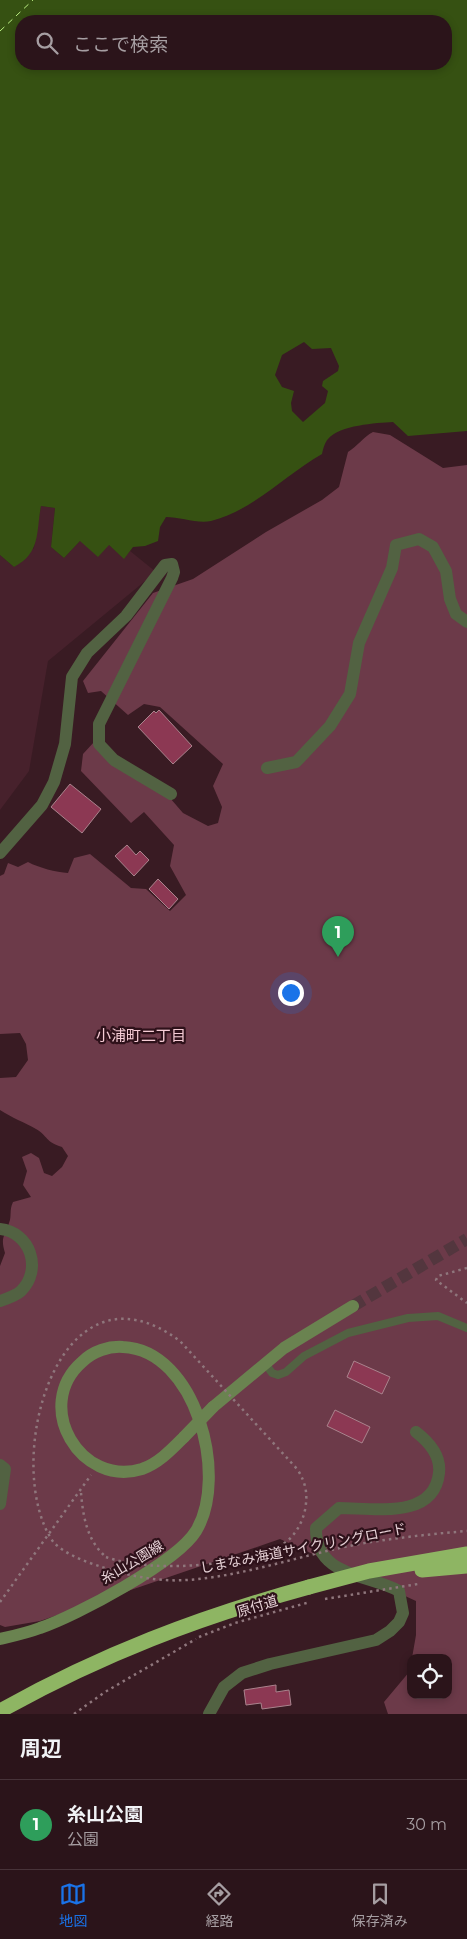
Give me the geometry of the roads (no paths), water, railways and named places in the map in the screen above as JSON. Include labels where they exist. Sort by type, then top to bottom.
[{"type":"highway","points":[[0,1711],[45,1686],[140,1642],[233,1608],[369,1571],[467,1554]]},
{"type":"highway","points":[[309,1587],[425,1570],[467,1566]]},
{"type":"main road","name":"糸山公園線","points":[[0,1640],[41,1628],[83,1609],[172,1557],[196,1532],[204,1514],[210,1475],[207,1450],[196,1415],[180,1380],[167,1365],[151,1353],[134,1347],[113,1346],[97,1352],[82,1361],[71,1373],[61,1391],[60,1408],[63,1426],[72,1443],[84,1456],[97,1464],[113,1470],[129,1471],[143,1468],[166,1456],[184,1437],[213,1406],[265,1363],[284,1348],[353,1306]]},
{"type":"street","points":[[267,768],[296,762],[330,726],[350,694],[359,644],[392,568],[396,545],[420,539],[433,547],[446,571],[450,600],[456,614],[467,622]]},
{"type":"street","points":[[0,853],[42,805],[54,782],[65,744],[72,677],[88,653],[126,616],[165,565],[172,564],[174,572],[172,578],[99,724],[99,744],[114,760],[171,794]]},
{"type":"street","points":[[0,1229],[8,1230],[24,1238],[32,1255],[31,1274],[21,1291],[0,1301]]},
{"type":"street","points":[[209,1714],[224,1686],[242,1673],[270,1664],[376,1640],[399,1622],[403,1613],[399,1591],[390,1586],[337,1569],[324,1556],[316,1539],[316,1528],[339,1508],[409,1508],[425,1500],[436,1489],[440,1471],[436,1455],[429,1442],[416,1432]]},
{"type":"street","points":[[0,1465],[5,1469],[0,1504]]},
{"type":"lane","points":[[265,1363],[272,1373],[278,1375],[286,1372],[304,1356],[348,1333],[408,1318],[438,1316],[467,1328]]},
{"type":"tunnel","points":[[353,1306],[467,1239]]},
{"type":"place","name":"糸山公園","points":[[338,957]]},
{"type":"district","name":"小浦町二丁目","points":[[141,1036]]}]
